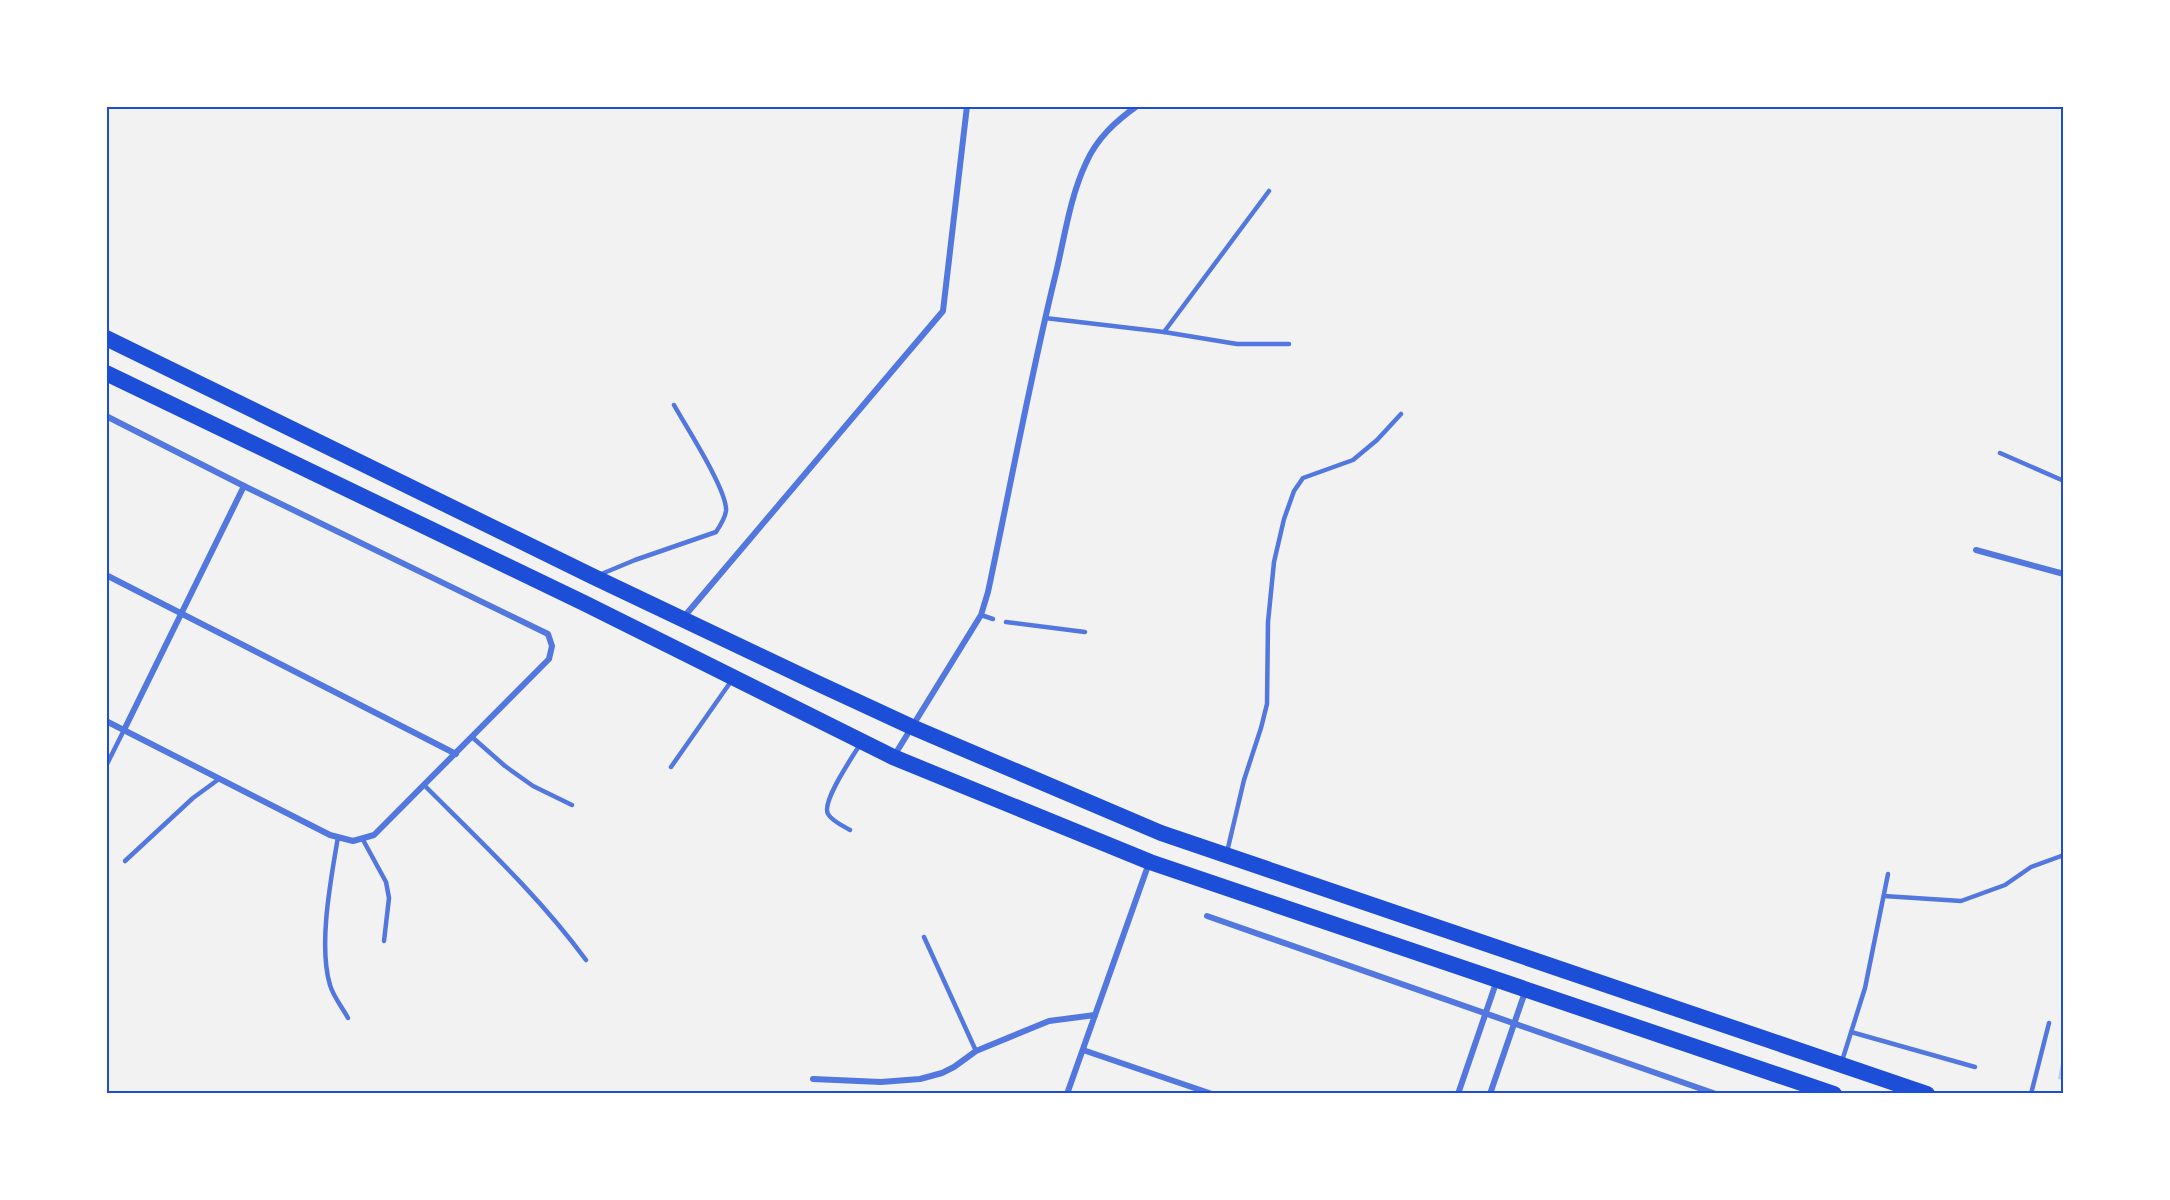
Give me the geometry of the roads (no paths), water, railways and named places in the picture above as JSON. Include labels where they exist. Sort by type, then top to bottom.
[{"type":"highway","points":[[106,338],[594,577],[912,728],[1161,833],[1927,1094]]},
{"type":"highway","points":[[106,373],[734,677],[893,757],[1149,862],[1834,1094]]},
{"type":"street","points":[[682,619],[943,311],[967,106]]},
{"type":"street","points":[[893,757],[981,615],[988,592],[1045,318],[1077,188],[1086,161],[1100,138],[1120,118],[1137,106]]},
{"type":"street","points":[[106,416],[548,634],[552,646],[549,658],[456,754],[374,834],[353,841],[330,835],[106,721]]},
{"type":"street","points":[[124,730],[244,486]]},
{"type":"street","points":[[1976,550],[2064,574]]},
{"type":"street","points":[[106,575],[456,754]]},
{"type":"street","points":[[1067,1094],[1149,862]]},
{"type":"street","points":[[1207,916],[1716,1094]]},
{"type":"street","points":[[1458,1094],[1497,979]]},
{"type":"street","points":[[1490,1094],[1525,989]]},
{"type":"street","points":[[813,1079],[881,1082],[920,1079],[954,1068],[976,1051],[1049,1021],[1095,1015]]},
{"type":"street","points":[[1083,1050],[1212,1094]]},
{"type":"lane","points":[[1164,332],[1269,191]]},
{"type":"lane","points":[[1045,318],[1164,332],[1238,344],[1289,344]]},
{"type":"lane","points":[[594,577],[716,532],[721,524],[726,509],[723,496],[674,405]]},
{"type":"lane","points":[[1226,857],[1244,780],[1267,704],[1268,622],[1274,562],[1284,519],[1294,491],[1303,478],[1353,460],[1377,440],[1401,414]]},
{"type":"lane","points":[[2000,453],[2064,481]]},
{"type":"lane","points":[[981,615],[993,619]]},
{"type":"lane","points":[[1006,622],[1085,632]]},
{"type":"lane","points":[[671,767],[734,677]]},
{"type":"lane","points":[[106,766],[124,730]]},
{"type":"lane","points":[[472,737],[505,766],[533,786],[572,805]]},
{"type":"lane","points":[[850,830],[828,816],[826,809],[832,792],[862,741]]},
{"type":"lane","points":[[125,861],[193,798],[219,779]]},
{"type":"lane","points":[[424,785],[516,878],[564,930],[586,960]]},
{"type":"lane","points":[[338,837],[331,880],[326,933],[326,964],[330,986],[348,1018]]},
{"type":"lane","points":[[362,838],[386,882],[389,898],[384,941]]},
{"type":"lane","points":[[1884,896],[1961,901],[2005,885],[2031,867],[2064,855]]},
{"type":"lane","points":[[1841,1064],[1865,988],[1888,874]]},
{"type":"lane","points":[[924,938],[976,1051]]},
{"type":"lane","points":[[2031,1094],[2049,1023]]},
{"type":"lane","points":[[1851,1032],[1975,1066]]}]
